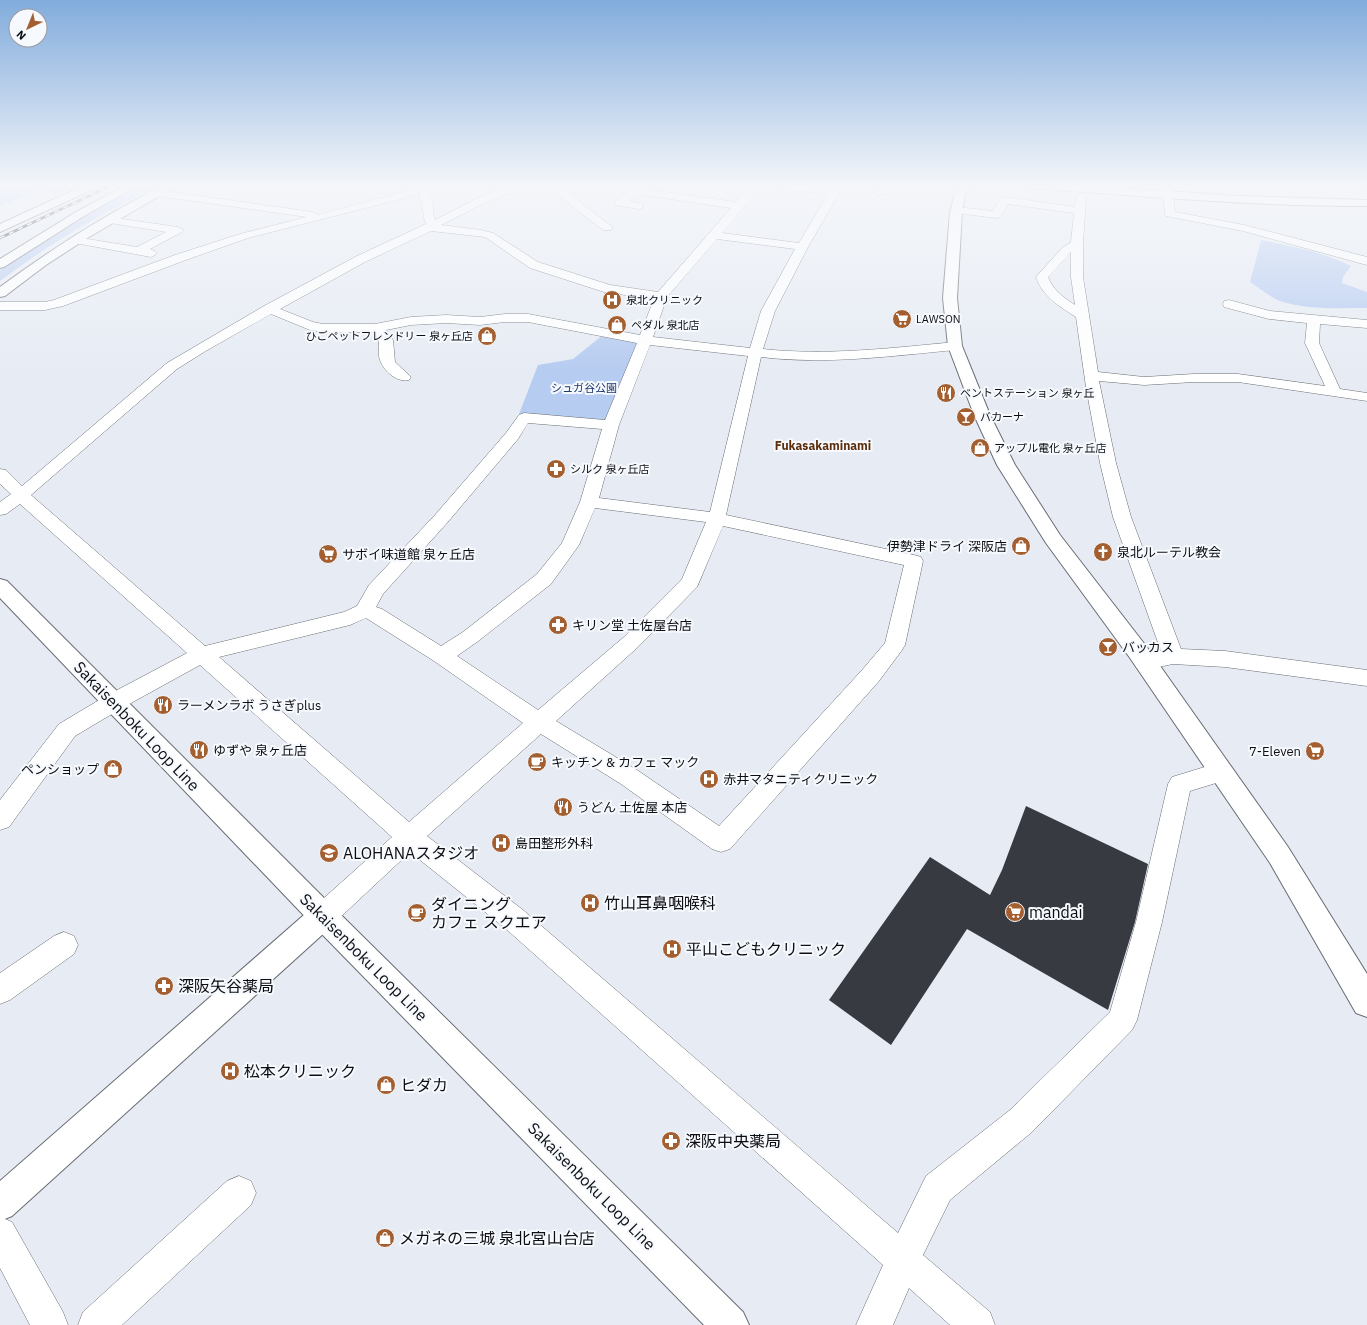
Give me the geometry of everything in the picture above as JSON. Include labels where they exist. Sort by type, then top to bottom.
[{"type":"street","points":[[0,264],[29,246]]},
{"type":"street","points":[[0,293],[66,246]]},
{"type":"street","points":[[108,246],[179,258]]},
{"type":"street","points":[[138,251],[148,246]]},
{"type":"street","points":[[0,306],[45,306],[58,303],[215,246]]},
{"type":"street","points":[[2,509],[21,496],[124,410],[172,366],[269,309],[361,259],[389,246]]},
{"type":"street","points":[[505,246],[534,264],[608,288],[661,296]]},
{"type":"street","points":[[441,656],[470,637],[544,579],[570,545],[589,502],[611,425],[661,296],[705,246]]},
{"type":"street","points":[[0,1204],[323,916],[409,837],[631,642],[690,582],[717,518],[755,354],[768,311],[802,247],[794,246]]},
{"type":"street","points":[[954,246],[950,298],[955,346],[982,415],[1006,465],[1053,539],[1144,662],[1279,856],[1367,1002]]},
{"type":"street","points":[[1074,246],[1066,250],[1042,277],[1043,283],[1051,291],[1070,308],[1083,315]]},
{"type":"street","points":[[1077,246],[1077,277],[1091,376],[1108,463],[1122,517],[1173,656]]},
{"type":"street","points":[[1313,246],[1367,260]]},
{"type":"street","points":[[1229,304],[1269,315],[1367,324]]},
{"type":"street","points":[[269,309],[310,326],[323,328],[375,328],[418,321],[446,319],[480,321],[505,318],[528,318],[645,340],[755,354],[823,356],[955,346]]},
{"type":"street","points":[[1314,320],[1311,334],[1312,343],[1335,393]]},
{"type":"street","points":[[375,328],[381,332],[387,343],[385,357],[396,372],[404,377]]},
{"type":"street","points":[[1091,376],[1144,381],[1194,378],[1238,378],[1367,397]]},
{"type":"street","points":[[0,819],[67,730],[114,702],[202,654],[350,618],[364,610],[376,590],[441,519],[502,448],[524,418],[611,425]]},
{"type":"street","points":[[0,474],[21,496],[409,837],[514,919],[977,1325]]},
{"type":"street","points":[[364,610],[375,614],[441,656],[539,722],[629,777],[721,841],[871,675],[895,645],[914,561],[717,518],[589,502]]},
{"type":"street","name":"Sakaisenboku Loop Line","points":[[0,586],[323,916],[730,1325]]},
{"type":"street","points":[[1144,662],[1173,656],[1225,659],[1367,678]]},
{"type":"street","points":[[880,1312],[938,1188],[1021,1121],[1122,1020],[1149,922],[1180,784],[1221,772]]},
{"type":"street","points":[[0,990],[64,945]]},
{"type":"street","points":[[96,1325],[239,1193]]},
{"type":"street","points":[[0,1234],[50,1325]]},
{"type":"green space","points":[[35,246],[51,246],[0,281],[0,270]]},
{"type":"green space","points":[[1259,246],[1295,247],[1318,253],[1351,266],[1343,277],[1342,283],[1367,292],[1367,308],[1323,308],[1290,304],[1268,295],[1250,282]]},
{"type":"green space","name":"シュガ谷公園","points":[[604,334],[632,339],[637,344],[606,421],[519,414],[538,365],[573,359]]},
{"type":"building","name":"mandai","points":[[1026,806],[1148,864],[1135,922],[1108,1010],[967,929],[891,1045],[829,1000],[930,857],[990,895],[1002,870]]},
{"type":"place","name":"泉北クリニック","points":[[612,300]]},
{"type":"place","name":"LAWSON","points":[[902,319]]},
{"type":"place","name":"ペダル 泉北店","points":[[617,325]]},
{"type":"place","name":"ひごペットフレンドリー 泉ヶ丘店","points":[[487,336]]},
{"type":"place","name":"ベントステーション 泉ヶ丘","points":[[946,393]]},
{"type":"place","name":"バカーナ","points":[[966,417]]},
{"type":"place","name":"アップル電化 泉ヶ丘店","points":[[980,448]]},
{"type":"place","name":"シルク 泉ヶ丘店","points":[[556,469]]},
{"type":"place","name":"伊勢津ドライ 深阪店","points":[[1021,546]]},
{"type":"place","name":"泉北ルーテル教会","points":[[1103,552]]},
{"type":"place","name":"サボイ味道館 泉ヶ丘店","points":[[328,554]]},
{"type":"place","name":"キリン堂 土佐屋台店","points":[[558,625]]},
{"type":"place","name":"バッカス","points":[[1108,647]]},
{"type":"place","name":"ラーメンラボ うさぎplus","points":[[163,705]]},
{"type":"place","name":"ゆずや 泉ヶ丘店","points":[[199,750]]},
{"type":"place","name":"7-Eleven","points":[[1315,751]]},
{"type":"place","name":"キッチン & カフェ マック","points":[[537,762]]},
{"type":"place","name":"ペンショップ","points":[[113,769]]},
{"type":"place","name":"赤井マタニティクリニック","points":[[709,779]]},
{"type":"place","name":"うどん 土佐屋 本店","points":[[563,807]]},
{"type":"place","name":"島田整形外科","points":[[501,843]]},
{"type":"place","name":"ALOHANAスタジオ","points":[[329,853]]},
{"type":"place","name":"竹山耳鼻咽喉科","points":[[590,903]]},
{"type":"place","name":"mandai","points":[[1015,912]]},
{"type":"place","name":"ダイニング カフェ スクエア","points":[[417,913]]},
{"type":"place","name":"平山こどもクリニック","points":[[672,949]]},
{"type":"place","name":"深阪矢谷薬局","points":[[164,986]]},
{"type":"place","name":"松本クリニック","points":[[230,1071]]},
{"type":"place","name":"ヒダカ","points":[[386,1085]]},
{"type":"place","name":"深阪中央薬局","points":[[671,1141]]},
{"type":"place","name":"メガネの三城 泉北宮山台店","points":[[385,1238]]},
{"type":"district","name":"Fukasakaminami","points":[[823,446]]}]
